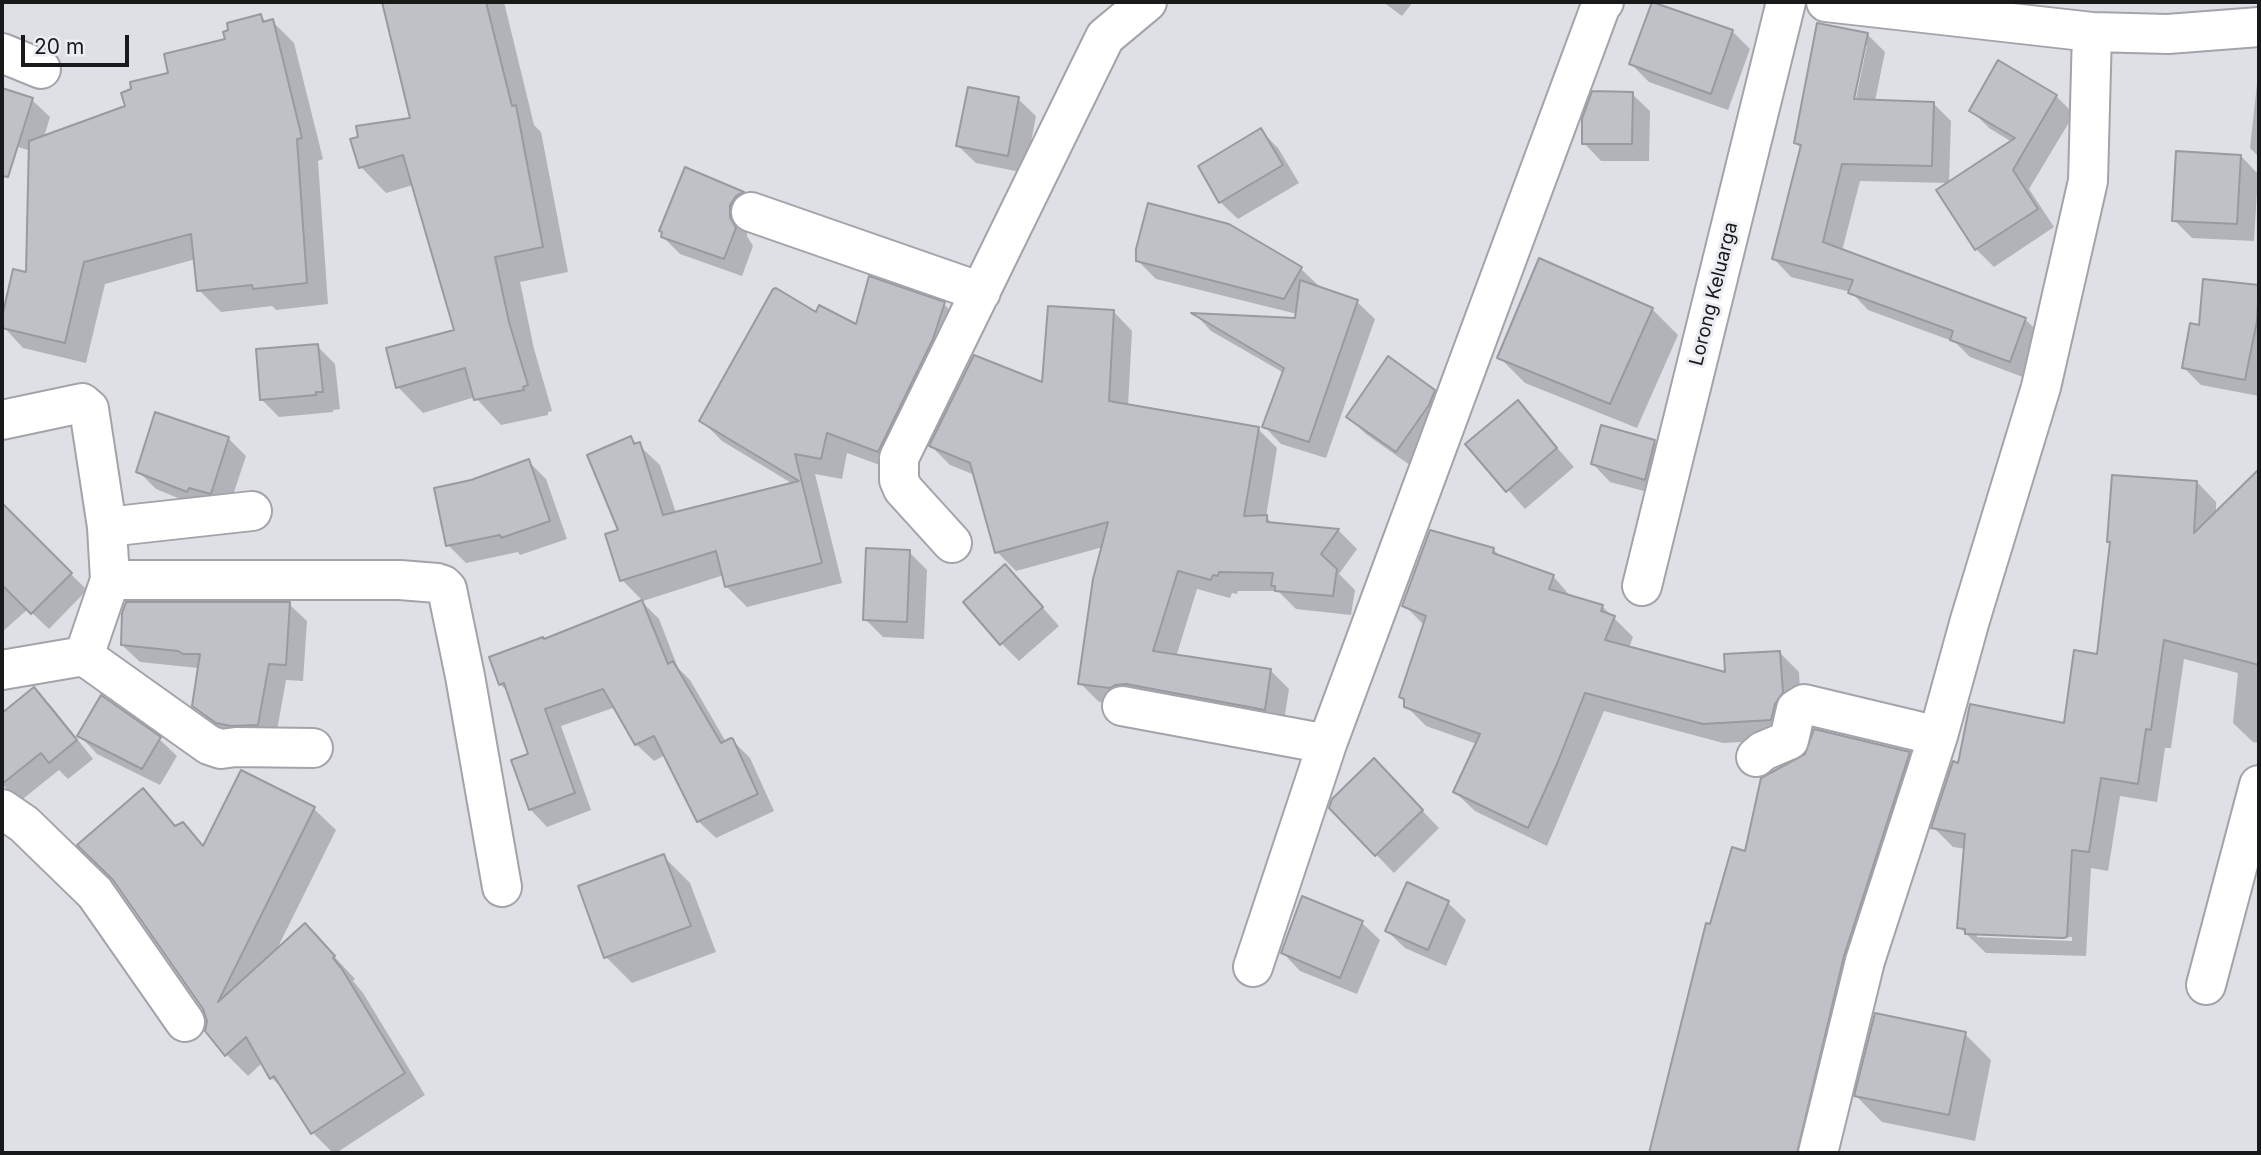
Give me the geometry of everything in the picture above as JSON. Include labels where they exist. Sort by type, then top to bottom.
[{"type":"street","points":[[952,542],[903,489],[899,458],[1105,37],[1147,2]]},
{"type":"street","points":[[1253,967],[1327,744],[1604,2]]},
{"type":"street","name":"Lorong Keluarga","points":[[1642,586],[1786,2]]},
{"type":"street","points":[[1826,2],[2092,32],[2168,34],[2259,27]]},
{"type":"street","points":[[1818,1153],[1865,961],[1938,736],[2040,387],[2088,181],[2092,32]]},
{"type":"street","points":[[2,53],[41,69]]},
{"type":"street","points":[[751,212],[981,292]]},
{"type":"street","points":[[2,420],[82,402],[89,409],[107,527],[110,580],[84,656]]},
{"type":"street","points":[[107,527],[252,512]]},
{"type":"street","points":[[110,580],[401,580],[443,585],[447,589],[465,676],[502,887]]},
{"type":"street","points":[[2,670],[84,656],[209,745],[221,749],[313,748]]},
{"type":"street","points":[[1756,757],[1763,751],[1789,740],[1796,709],[1804,704],[1938,736]]},
{"type":"street","points":[[1122,706],[1327,744]]},
{"type":"street","points":[[2206,985],[2259,785]]},
{"type":"street","points":[[2,809],[24,824],[94,893],[185,1022]]},
{"type":"building","points":[[382,2],[486,2],[512,106],[516,105],[543,247],[495,257],[509,322],[528,385],[523,387],[524,390],[474,400],[465,368],[396,388],[386,348],[454,330],[403,155],[359,168],[350,139],[358,137],[356,126],[410,118]]},
{"type":"building","points":[[1652,2],[1733,30],[1711,94],[1629,64]]},
{"type":"building","points":[[261,14],[263,22],[273,19],[302,138],[297,139],[307,283],[197,291],[191,234],[84,262],[65,343],[2,328],[13,269],[26,272],[29,141],[125,106],[121,93],[131,89],[130,82],[168,73],[164,54],[225,39],[223,32],[228,30],[227,23]]},
{"type":"building","points":[[1817,23],[1868,33],[1854,99],[1934,102],[1932,166],[1842,164],[1823,242],[2026,318],[2010,362],[1950,340],[1953,331],[1848,293],[1853,280],[1772,259],[1801,145],[1794,143]]},
{"type":"building","points":[[1998,60],[2057,95],[2013,170],[2038,209],[1975,250],[1936,190],[2015,138],[1969,111]]},
{"type":"building","points":[[968,87],[1019,97],[1008,156],[956,146]]},
{"type":"building","points":[[2,88],[33,98],[8,177],[2,176]]},
{"type":"building","points":[[1592,91],[1633,92],[1632,144],[1582,144],[1582,119]]},
{"type":"building","points":[[1261,128],[1283,165],[1219,203],[1198,166]]},
{"type":"building","points":[[2176,151],[2241,155],[2237,224],[2172,221]]},
{"type":"building","points":[[685,167],[744,192],[736,196],[730,205],[730,217],[736,228],[724,259],[661,237],[662,232],[659,231]]},
{"type":"building","points":[[1148,203],[1229,224],[1302,267],[1284,299],[1136,261],[1136,249]]},
{"type":"building","points":[[1539,258],[1653,308],[1610,404],[1497,358]]},
{"type":"building","points":[[869,276],[945,302],[933,339],[878,452],[827,433],[821,459],[795,454],[822,563],[725,587],[716,551],[620,581],[605,534],[618,530],[587,455],[631,436],[634,444],[640,442],[663,515],[799,481],[699,421],[773,289],[776,288],[816,312],[819,305],[856,324]]},
{"type":"building","points":[[2203,279],[2259,285],[2257,321],[2245,380],[2182,368],[2190,323],[2199,325]]},
{"type":"building","points":[[1300,280],[1358,300],[1309,442],[1262,427],[1284,368],[1191,313],[1295,318]]},
{"type":"building","points":[[1048,306],[1114,310],[1109,401],[1259,427],[1244,516],[1267,515],[1267,522],[1339,529],[1321,554],[1337,569],[1333,596],[1275,591],[1275,586],[1271,586],[1273,573],[1219,572],[1218,576],[1213,575],[1211,580],[1178,571],[1153,651],[1271,669],[1265,710],[1126,684],[1110,688],[1078,684],[1093,579],[1108,522],[995,553],[970,463],[929,446],[974,355],[1042,382]]},
{"type":"building","points":[[318,344],[323,392],[260,400],[256,349]]},
{"type":"building","points":[[1388,356],[1435,390],[1429,405],[1396,452],[1346,417]]},
{"type":"building","points":[[1518,400],[1557,448],[1506,492],[1465,444]]},
{"type":"building","points":[[155,412],[229,437],[211,494],[189,488],[187,492],[136,472]]},
{"type":"building","points":[[1601,425],[1655,440],[1645,480],[1591,464]]},
{"type":"building","points":[[529,459],[550,521],[501,538],[500,535],[446,546],[434,488],[471,480]]},
{"type":"building","points":[[2259,469],[2259,665],[2164,640],[2151,730],[2146,729],[2138,784],[2101,778],[2089,852],[2072,850],[2067,937],[1965,934],[1965,929],[1957,928],[1965,834],[1931,828],[1953,761],[1958,763],[1970,704],[2064,723],[2074,650],[2097,654],[2110,542],[2107,542],[2112,475],[2197,481],[2194,533]]},
{"type":"building","points":[[2,503],[72,573],[31,614],[2,585]]},
{"type":"building","points":[[1430,530],[1494,548],[1493,553],[1554,575],[1549,589],[1603,605],[1601,611],[1615,616],[1605,640],[1725,672],[1724,654],[1780,651],[1783,692],[1775,704],[1771,720],[1703,724],[1585,693],[1528,828],[1453,792],[1480,734],[1404,707],[1404,699],[1399,697],[1426,616],[1402,606]]},
{"type":"building","points":[[866,548],[910,550],[907,622],[863,620]]},
{"type":"building","points":[[1005,564],[1043,607],[1000,645],[963,602]]},
{"type":"building","points":[[642,600],[668,664],[673,661],[721,743],[733,739],[758,794],[697,822],[654,736],[635,745],[603,689],[545,709],[575,793],[529,810],[511,760],[528,754],[504,683],[499,685],[489,657],[543,637],[544,639]]},
{"type":"building","points":[[126,602],[290,602],[286,665],[269,664],[258,725],[231,726],[216,723],[192,706],[200,654],[121,645],[122,613]]},
{"type":"building","points":[[34,687],[77,740],[49,763],[41,753],[2,784],[2,713]]},
{"type":"building","points":[[101,695],[161,737],[142,769],[77,736]]},
{"type":"building","points":[[1814,729],[1910,752],[1844,956],[1797,1153],[1649,1153],[1706,923],[1710,924],[1732,847],[1745,851],[1761,778],[1805,754]]},
{"type":"building","points":[[1374,758],[1423,810],[1375,856],[1329,808],[1332,799]]},
{"type":"building","points":[[241,770],[315,807],[218,1002],[305,923],[335,956],[333,958],[405,1073],[311,1134],[274,1076],[270,1079],[246,1037],[225,1056],[205,1031],[207,1021],[203,1009],[113,880],[77,845],[143,788],[175,826],[183,822],[203,846]]},
{"type":"building","points":[[664,854],[691,926],[604,958],[578,886]]},
{"type":"building","points":[[1407,882],[1449,901],[1428,950],[1385,931]]},
{"type":"building","points":[[1302,896],[1363,921],[1340,978],[1281,953]]},
{"type":"building","points":[[1875,1013],[1966,1032],[1949,1115],[1854,1096]]}]
